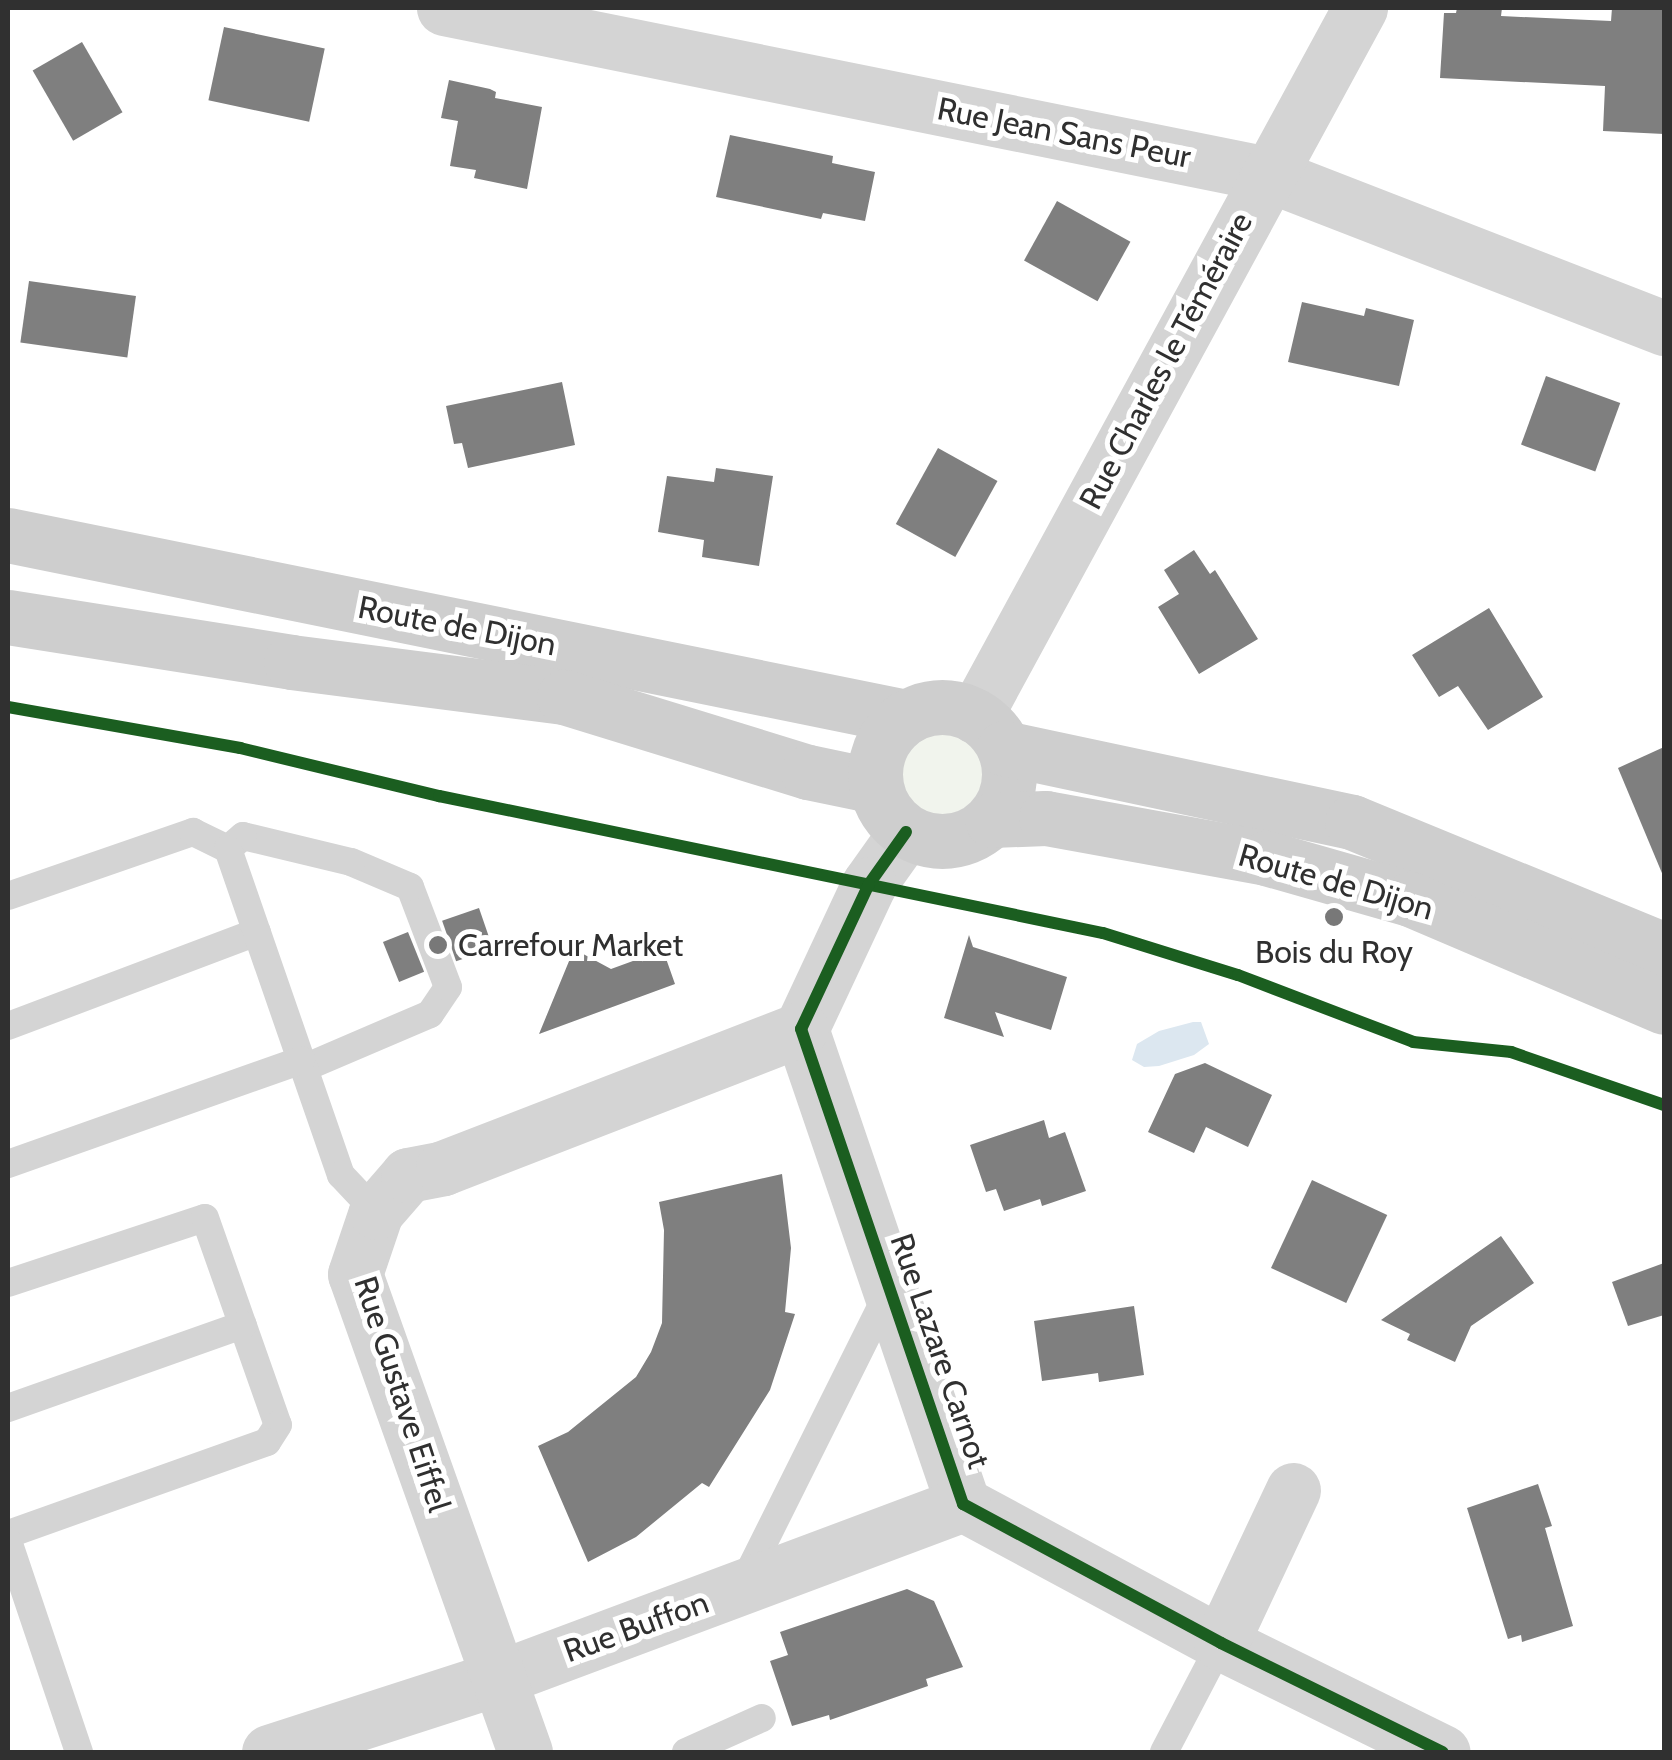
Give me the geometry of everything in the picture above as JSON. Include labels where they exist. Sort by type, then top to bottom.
[{"type":"street","name":"Rue Jean Sans Peur","points":[[444,8],[1267,174],[1664,328]]},
{"type":"street","name":"Rue Charles le Téméraire","points":[[989,732],[1267,174],[1360,8]]},
{"type":"street","name":"Route de Dijon","points":[[8,535],[906,717],[940,706],[989,732],[1352,822],[1664,950]]},
{"type":"street","name":"Route de Dijon","points":[[8,616],[291,662],[564,698],[808,772],[875,786]]},
{"type":"street","points":[[800,1029],[869,884],[906,832],[891,820],[875,786],[880,747],[906,717]]},
{"type":"street","points":[[989,732],[1008,785],[992,820]]},
{"type":"street","name":"Route de Dijon","points":[[906,832],[928,840],[951,841],[974,834],[992,820],[1046,818],[1266,858],[1410,899],[1664,1007]]},
{"type":"street","name":"Rue Gustave Eiffel","points":[[525,1752],[355,1274],[376,1212],[408,1175],[442,1168],[800,1029]]},
{"type":"street","name":"Rue Lazare Carnot","points":[[800,1029],[963,1504],[1221,1644],[1443,1752]]},
{"type":"street","points":[[1221,1644],[1294,1490]]},
{"type":"street","name":"Rue Buffon","points":[[295,1748],[501,1677],[963,1504]]},
{"type":"lane","points":[[8,896],[193,832],[228,849],[341,1175],[376,1212]]},
{"type":"lane","points":[[8,1164],[303,1064],[430,1014],[448,987],[410,888],[351,862],[244,836],[228,849]]},
{"type":"lane","points":[[8,1026],[256,932]]},
{"type":"lane","points":[[8,1283],[205,1218],[278,1425],[267,1442],[8,1537],[78,1752]]},
{"type":"lane","points":[[741,1588],[890,1290]]},
{"type":"lane","points":[[8,1408],[243,1325]]},
{"type":"lane","points":[[1164,1752],[1221,1644]]},
{"type":"lane","points":[[686,1752],[762,1718]]},
{"type":"shaded area","points":[[941,731],[957,734],[971,743],[980,757],[980,789],[971,803],[957,812],[941,815],[925,812],[911,803],[902,789],[899,773],[902,757],[911,743],[925,734]]},
{"type":"shaded area","points":[[1201,1022],[1209,1044],[1194,1055],[1159,1066],[1144,1067],[1132,1060],[1137,1044],[1159,1031]]},
{"type":"building","points":[[1457,8],[1502,8],[1501,16],[1611,21],[1612,8],[1664,8],[1664,134],[1603,131],[1605,86],[1440,78],[1444,13],[1456,13]]},
{"type":"building","points":[[224,27],[325,48],[309,122],[208,100]]},
{"type":"building","points":[[82,42],[123,112],[73,141],[33,71]]},
{"type":"building","points":[[449,80],[490,89],[496,92],[495,98],[542,107],[527,189],[474,178],[476,170],[450,166],[458,121],[441,118]]},
{"type":"building","points":[[730,135],[833,156],[832,163],[875,172],[865,221],[823,213],[821,219],[716,197]]},
{"type":"building","points":[[1057,201],[1130,242],[1098,301],[1024,260]]},
{"type":"building","points":[[29,281],[136,296],[127,357],[20,342]]},
{"type":"building","points":[[1302,302],[1364,316],[1366,308],[1414,320],[1399,386],[1288,362]]},
{"type":"building","points":[[1546,376],[1620,403],[1595,472],[1521,445]]},
{"type":"building","points":[[562,382],[575,445],[468,468],[462,443],[454,444],[446,406]]},
{"type":"building","points":[[938,448],[997,481],[955,557],[896,524]]},
{"type":"building","points":[[716,468],[773,476],[759,566],[702,557],[704,540],[658,532],[667,476],[714,482]]},
{"type":"building","points":[[1194,550],[1210,574],[1215,570],[1258,639],[1199,674],[1158,607],[1179,594],[1164,570]]},
{"type":"building","points":[[1489,608],[1543,697],[1488,730],[1458,686],[1439,697],[1412,655]]},
{"type":"building","points":[[1664,747],[1664,878],[1618,768]]},
{"type":"building","points":[[479,908],[493,949],[456,961],[442,921]]},
{"type":"building","points":[[408,932],[424,972],[399,982],[383,942]]},
{"type":"building","points":[[969,935],[973,947],[1067,977],[1051,1030],[995,1012],[1004,1037],[944,1018]]},
{"type":"building","points":[[574,949],[611,969],[663,950],[675,984],[539,1034]]},
{"type":"building","points":[[1205,1063],[1272,1095],[1248,1147],[1206,1127],[1194,1153],[1148,1132],[1175,1074]]},
{"type":"building","points":[[1044,1120],[1049,1138],[1065,1132],[1086,1191],[1042,1206],[1040,1199],[1004,1211],[996,1189],[986,1192],[970,1145]]},
{"type":"building","points":[[782,1174],[791,1248],[785,1312],[795,1314],[770,1390],[709,1487],[702,1483],[636,1537],[588,1562],[538,1446],[568,1432],[636,1377],[651,1352],[662,1323],[664,1230],[659,1202]]},
{"type":"building","points":[[1312,1180],[1387,1215],[1346,1303],[1271,1268]]},
{"type":"building","points":[[1501,1236],[1534,1283],[1471,1326],[1455,1362],[1407,1340],[1410,1334],[1381,1320]]},
{"type":"building","points":[[1664,1263],[1664,1315],[1628,1326],[1612,1282]]},
{"type":"building","points":[[1134,1306],[1144,1375],[1099,1382],[1098,1373],[1042,1381],[1034,1321]]},
{"type":"building","points":[[1538,1484],[1552,1526],[1545,1528],[1573,1626],[1522,1642],[1521,1635],[1508,1639],[1467,1508]]},
{"type":"building","points":[[907,1589],[934,1601],[963,1667],[926,1679],[928,1686],[830,1720],[829,1715],[792,1726],[770,1661],[788,1655],[780,1632]]},
{"type":"cycle path","points":[[8,707],[240,748],[439,796],[1103,933],[1238,975],[1413,1042],[1511,1052],[1664,1105]]},
{"type":"cycle path","points":[[906,832],[869,884],[801,1029],[963,1504],[1221,1643],[1443,1752]]},
{"type":"place","name":"Bois du Roy","points":[[1334,917]]},
{"type":"place","name":"Carrefour Market","points":[[438,945]]}]
